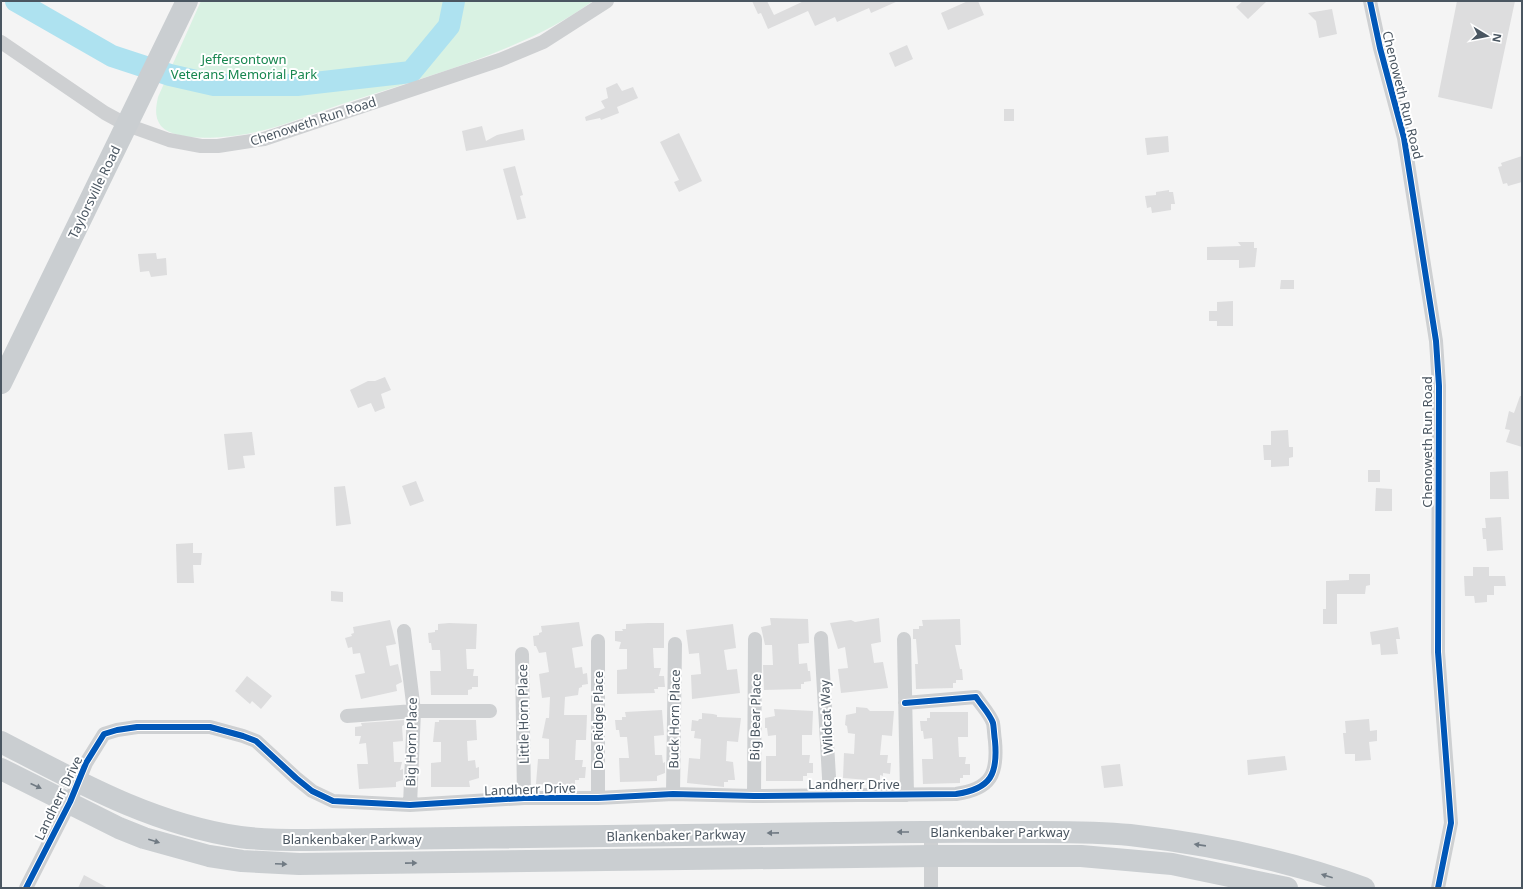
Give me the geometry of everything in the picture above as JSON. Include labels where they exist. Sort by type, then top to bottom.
[{"type":"main road","name":"Taylorsville Road","points":[[1,382],[187,1]]},
{"type":"main road","name":"Blankenbaker Parkway","points":[[1,742],[78,780],[111,799],[171,821],[204,830],[241,837],[272,840],[931,832],[1041,832],[1128,835],[1251,854],[1300,867],[1364,888]]},
{"type":"main road","name":"Blankenbaker Parkway","points":[[1,769],[70,802],[119,828],[144,838],[209,856],[265,863],[299,864],[931,856],[1081,856],[1127,859],[1179,865],[1288,888]]},
{"type":"street","name":"Chenoweth Run Road","points":[[1,42],[105,113],[127,124],[169,140],[201,146],[238,144],[264,139],[522,52],[560,32],[607,1]]},
{"type":"street","name":"Chenoweth Run Road","points":[[1370,1],[1380,48],[1398,111],[1406,146],[1436,341],[1439,386],[1438,652],[1451,823],[1438,888]]},
{"type":"street","name":"Big Horn Place","points":[[404,631],[414,711],[410,805]]},
{"type":"street","name":"Wildcat Way","points":[[822,638],[830,795]]},
{"type":"street","name":"Big Bear Place","points":[[754,796],[755,639]]},
{"type":"street","points":[[904,639],[907,795]]},
{"type":"street","name":"Doe Ridge Place","points":[[598,641],[598,798]]},
{"type":"street","name":"Buck Horn Place","points":[[673,794],[675,644]]},
{"type":"street","name":"Little Horn Place","points":[[522,654],[524,798]]},
{"type":"street","name":"Landherr Drive","points":[[26,888],[70,802],[86,763],[104,734],[117,730],[137,727],[210,727],[231,732],[256,741],[312,791],[332,801],[410,805],[524,798],[598,798],[673,794],[754,796],[956,794],[972,792],[985,784],[994,771],[997,760],[993,722],[976,697],[905,703]]},
{"type":"street","points":[[348,716],[414,711],[490,711]]},
{"type":"street","points":[[931,832],[931,888]]},
{"type":"green space","name":"Jeffersontown Veterans Memorial Park","points":[[201,1],[593,1],[564,20],[533,36],[470,62],[253,133],[199,138],[177,135],[168,131],[159,123],[156,112],[158,97]]},
{"type":"building","points":[[752,1],[767,1],[774,15],[804,1],[898,1],[871,13],[869,8],[837,22],[835,17],[815,26],[808,11],[768,29],[761,13],[758,14]]},
{"type":"building","points":[[968,1],[978,1],[984,15],[948,30],[941,13]]},
{"type":"building","points":[[1243,1],[1267,1],[1248,19],[1236,7]]},
{"type":"building","points":[[1457,1],[1515,1],[1492,109],[1438,97]]},
{"type":"building","points":[[1332,9],[1337,34],[1319,38],[1316,21],[1308,13]]},
{"type":"building","points":[[907,45],[913,59],[895,67],[889,53]]},
{"type":"building","points":[[617,83],[622,91],[633,87],[638,98],[617,107],[619,113],[601,120],[600,118],[586,121],[585,117],[605,108],[601,101],[608,98],[606,88]]},
{"type":"building","points":[[1004,109],[1014,109],[1014,121],[1004,121]]},
{"type":"building","points":[[482,126],[486,141],[497,135],[523,129],[525,140],[466,151],[462,131]]},
{"type":"building","points":[[679,133],[702,181],[679,192],[674,182],[679,180],[660,142]]},
{"type":"building","points":[[1168,136],[1169,152],[1147,155],[1145,138]]},
{"type":"building","points":[[1522,156],[1522,182],[1508,186],[1507,183],[1503,184],[1498,167],[1502,166],[1501,163]]},
{"type":"building","points":[[515,166],[523,195],[520,196],[526,218],[517,220],[503,169]]},
{"type":"building","points":[[1169,190],[1169,192],[1173,192],[1175,204],[1171,204],[1171,210],[1152,213],[1151,207],[1147,208],[1145,196],[1156,195],[1156,192]]},
{"type":"building","points":[[1238,242],[1254,242],[1254,248],[1257,248],[1255,267],[1239,268],[1239,260],[1207,260],[1207,247],[1241,246]]},
{"type":"building","points":[[156,253],[157,259],[166,258],[167,275],[151,277],[149,271],[140,272],[138,254]]},
{"type":"building","points":[[1281,280],[1294,280],[1294,289],[1280,289]]},
{"type":"building","points":[[1233,301],[1233,326],[1217,326],[1217,321],[1209,321],[1209,311],[1217,311],[1217,302]]},
{"type":"building","points":[[385,377],[391,390],[381,394],[385,408],[375,412],[371,403],[358,408],[350,390],[368,381],[375,381]]},
{"type":"building","points":[[1520,396],[1522,396],[1522,447],[1506,442],[1510,430],[1505,429],[1509,411],[1514,413]]},
{"type":"building","points":[[1288,430],[1289,447],[1293,447],[1293,457],[1289,458],[1289,466],[1271,467],[1271,460],[1264,460],[1263,445],[1271,445],[1271,431]]},
{"type":"building","points":[[252,432],[255,455],[243,456],[245,468],[228,470],[224,434]]},
{"type":"building","points":[[1368,470],[1380,470],[1380,482],[1368,482]]},
{"type":"building","points":[[1508,471],[1509,499],[1490,499],[1490,472]]},
{"type":"building","points":[[416,481],[424,501],[410,506],[402,486]]},
{"type":"building","points":[[345,486],[351,524],[336,526],[334,487]]},
{"type":"building","points":[[1376,488],[1392,489],[1392,511],[1375,511]]},
{"type":"building","points":[[1501,517],[1503,550],[1487,551],[1486,539],[1483,539],[1482,528],[1486,528],[1485,518]]},
{"type":"building","points":[[193,543],[193,553],[202,553],[201,565],[193,565],[194,583],[177,583],[176,544]]},
{"type":"building","points":[[1473,567],[1489,567],[1489,576],[1505,576],[1506,586],[1494,586],[1494,595],[1487,595],[1487,602],[1475,603],[1474,596],[1465,596],[1464,576],[1473,576]]},
{"type":"building","points":[[1349,574],[1370,574],[1370,585],[1366,586],[1365,594],[1337,594],[1337,624],[1323,624],[1323,609],[1326,609],[1326,581],[1349,580]]},
{"type":"building","points":[[331,591],[343,592],[343,602],[331,601]]},
{"type":"building","points":[[770,618],[808,619],[809,643],[798,644],[799,664],[807,663],[811,681],[801,684],[801,689],[764,690],[763,665],[773,665],[772,645],[765,645],[761,627],[771,625]]},
{"type":"building","points":[[879,618],[881,642],[871,644],[874,663],[883,662],[888,688],[841,693],[838,669],[848,668],[845,647],[838,649],[830,623],[851,620],[855,622]]},
{"type":"building","points":[[960,619],[961,645],[955,645],[960,669],[962,669],[963,680],[956,680],[956,683],[953,683],[953,688],[916,689],[915,664],[918,664],[916,639],[913,639],[913,629],[919,629],[919,626],[923,626],[922,620]]},
{"type":"building","points":[[390,620],[396,644],[386,646],[390,666],[398,664],[402,682],[396,685],[397,691],[361,699],[355,675],[365,673],[360,653],[353,654],[352,647],[348,648],[345,638],[352,636],[351,634],[354,633],[353,627]]},
{"type":"building","points":[[579,622],[583,646],[572,648],[575,668],[582,667],[583,674],[587,673],[588,684],[582,685],[582,687],[579,688],[578,695],[565,697],[564,715],[587,715],[586,740],[576,740],[575,760],[583,760],[582,767],[586,767],[585,778],[575,780],[575,786],[536,784],[538,759],[549,759],[549,739],[542,738],[546,718],[549,718],[550,697],[542,698],[539,674],[549,672],[546,652],[539,653],[536,646],[534,646],[533,636],[539,635],[539,633],[542,632],[541,626]]},
{"type":"building","points":[[664,623],[664,648],[653,648],[654,668],[661,668],[659,676],[664,676],[665,687],[658,687],[658,689],[654,689],[655,693],[617,694],[617,670],[627,669],[627,649],[619,649],[621,642],[615,641],[615,631],[623,631],[622,629],[626,629],[626,624]]},
{"type":"building","points":[[438,624],[477,624],[476,649],[466,649],[467,669],[474,669],[473,676],[478,676],[478,687],[472,687],[472,689],[468,690],[468,695],[431,695],[430,671],[441,671],[440,650],[432,650],[431,643],[429,643],[428,633],[438,630]]},
{"type":"building","points":[[733,624],[736,648],[724,650],[727,670],[737,669],[740,693],[692,699],[691,675],[701,674],[699,653],[689,654],[686,630]]},
{"type":"building","points":[[1398,627],[1400,639],[1396,639],[1398,654],[1381,655],[1380,644],[1372,645],[1370,632]]},
{"type":"building","points":[[247,676],[272,696],[261,709],[252,701],[250,704],[235,691]]},
{"type":"building","points":[[856,707],[867,708],[870,711],[894,711],[892,736],[882,735],[880,755],[888,755],[887,763],[891,763],[890,774],[883,773],[883,776],[880,775],[880,781],[843,778],[844,753],[854,754],[855,734],[848,733],[847,726],[845,725],[846,715],[856,713]]},
{"type":"building","points":[[774,709],[813,711],[812,735],[802,735],[802,755],[810,755],[809,763],[813,763],[813,773],[807,773],[807,776],[803,776],[803,781],[766,781],[766,756],[776,756],[776,735],[768,736],[767,728],[765,728],[765,718],[775,716]]},
{"type":"building","points":[[662,710],[664,735],[654,736],[655,755],[662,755],[663,763],[665,762],[665,773],[657,776],[657,781],[620,782],[619,758],[629,758],[627,737],[620,737],[619,730],[616,730],[615,720],[622,720],[622,717],[626,717],[625,712]]},
{"type":"building","points":[[930,712],[968,712],[968,737],[958,737],[959,757],[966,757],[965,764],[970,764],[970,775],[963,775],[963,778],[960,778],[960,783],[923,784],[922,759],[933,759],[932,738],[924,739],[920,721],[927,721],[927,718],[930,718]]},
{"type":"building","points":[[702,713],[717,715],[717,717],[741,718],[738,742],[727,741],[726,761],[733,762],[735,780],[728,780],[728,782],[724,782],[724,787],[687,783],[689,758],[700,759],[701,739],[694,738],[695,731],[691,731],[692,720],[698,721],[699,719],[702,719]]},
{"type":"building","points":[[1369,719],[1370,731],[1377,730],[1377,741],[1369,742],[1371,760],[1355,761],[1355,754],[1345,754],[1343,733],[1346,733],[1345,721]]},
{"type":"building","points":[[404,720],[404,725],[402,726],[403,741],[393,742],[394,762],[402,762],[400,770],[403,769],[403,780],[396,782],[396,787],[359,789],[357,764],[368,764],[366,743],[359,744],[361,736],[355,736],[355,727],[362,726],[361,723]]},
{"type":"building","points":[[439,720],[476,720],[477,740],[467,741],[468,761],[475,760],[476,768],[479,767],[479,778],[469,781],[470,787],[431,787],[431,763],[441,762],[441,742],[433,742],[435,722],[439,722]]},
{"type":"building","points":[[1285,756],[1287,770],[1248,775],[1247,760]]},
{"type":"building","points":[[1120,764],[1123,786],[1104,788],[1101,766]]},
{"type":"building","points":[[84,875],[108,888],[78,888]]},
{"type":"waterway","points":[[16,1],[112,56],[170,75],[214,85],[297,85],[411,72],[449,26],[454,1]]},
{"type":"cycle path","points":[[1370,1],[1380,48],[1404,138],[1436,341],[1439,386],[1438,652],[1451,823],[1438,888]]},
{"type":"cycle path","points":[[26,888],[70,802],[86,763],[104,734],[117,730],[137,727],[210,727],[243,736],[256,741],[312,791],[333,801],[410,805],[524,798],[598,798],[673,794],[754,796],[956,794],[968,792],[985,784],[993,771],[996,753],[995,741],[992,720],[976,697],[905,703]]}]
